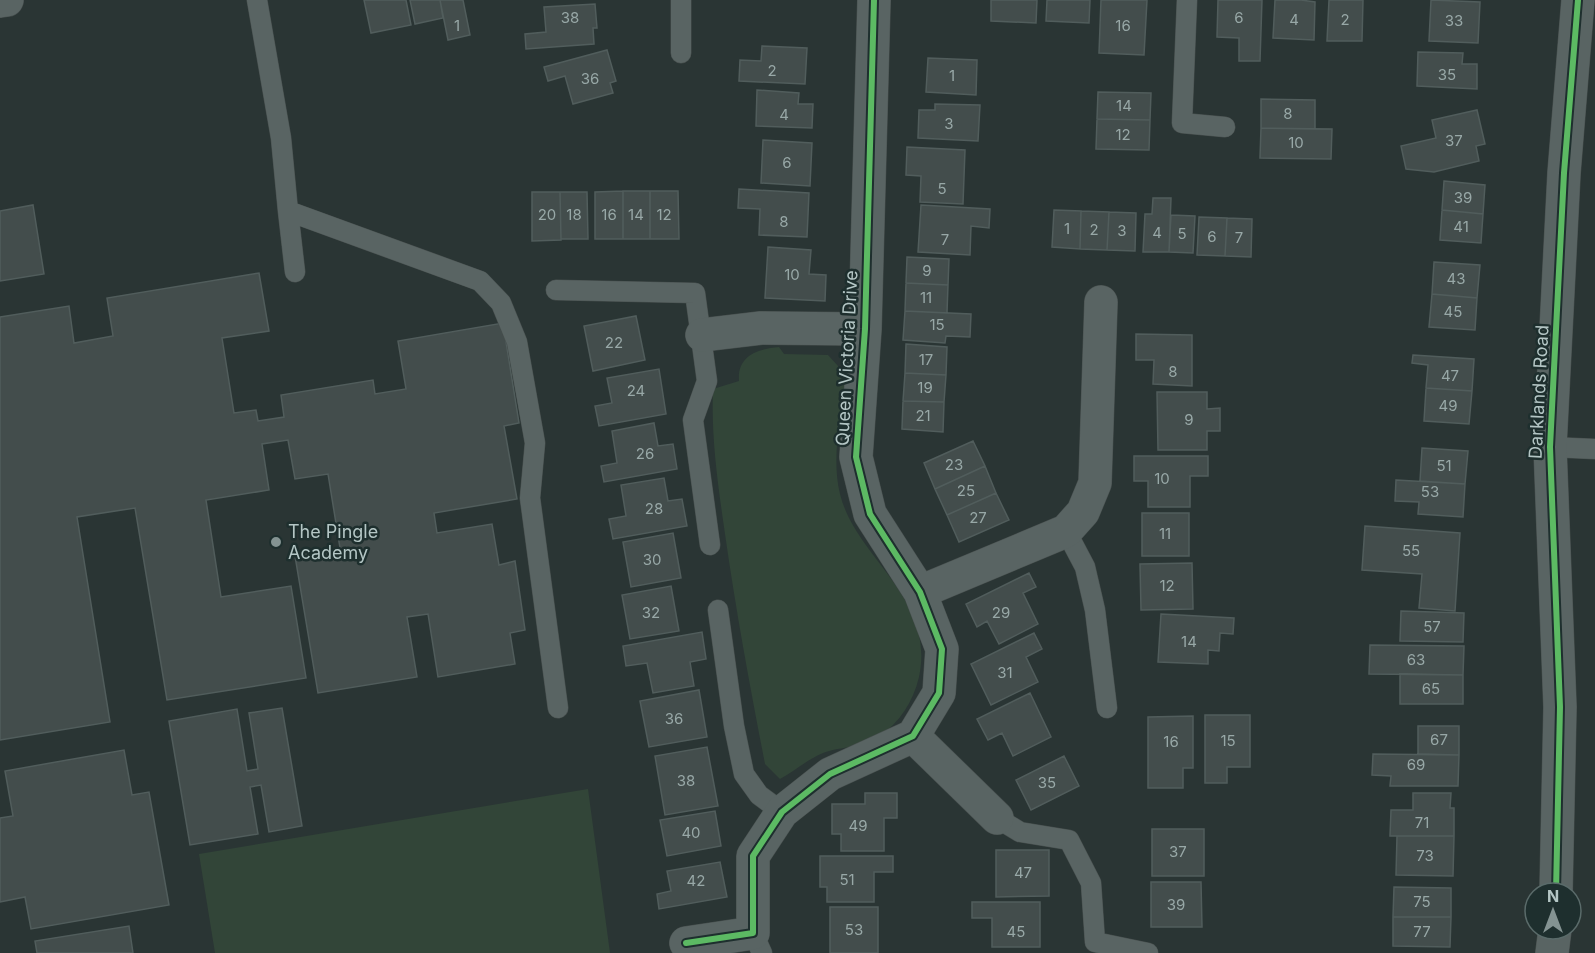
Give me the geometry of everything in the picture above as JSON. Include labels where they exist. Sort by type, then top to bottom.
[{"type":"street","points":[[0,1],[8,0]]},
{"type":"street","name":"Queen Victoria Drive","points":[[874,0],[865,329],[856,458],[870,514],[921,592],[942,649],[939,693],[913,736]]},
{"type":"street","name":"Darklands Road","points":[[1556,881],[1560,707],[1550,447],[1564,172],[1578,0]]},
{"type":"street","points":[[921,592],[1066,531],[1083,512],[1095,483],[1101,302]]},
{"type":"street","name":"Queen Victoria Drive","points":[[702,335],[762,328],[865,329]]},
{"type":"street","points":[[686,943],[758,943],[753,856],[782,812],[830,774],[913,736],[997,818]]},
{"type":"lane","points":[[257,0],[281,138],[295,272]]},
{"type":"lane","points":[[681,0],[681,53]]},
{"type":"lane","points":[[1187,0],[1182,123],[1226,127]]},
{"type":"lane","points":[[288,212],[480,281],[501,303],[517,342],[535,442],[530,498],[558,708]]},
{"type":"lane","points":[[556,290],[695,293],[707,381],[693,420],[710,545]]},
{"type":"lane","points":[[1550,447],[1595,449]]},
{"type":"lane","points":[[1066,531],[1085,567],[1095,609],[1107,708]]},
{"type":"lane","points":[[718,610],[734,726],[744,774],[759,795],[782,812]]},
{"type":"lane","points":[[997,818],[1020,832],[1069,840],[1091,883],[1095,942],[1148,953]]},
{"type":"green space","points":[[779,347],[784,354],[828,355],[838,366],[841,379],[846,380],[836,466],[840,494],[861,539],[906,601],[916,624],[921,649],[919,677],[913,695],[905,711],[887,731],[873,741],[823,753],[780,779],[765,764],[749,678],[720,498],[713,407],[713,389],[739,381],[741,365],[750,355]]},
{"type":"green space","points":[[588,789],[610,953],[215,953],[199,854]]},
{"type":"building","points":[[364,0],[406,0],[411,25],[371,33]]},
{"type":"building","points":[[410,0],[440,0],[443,18],[415,24]]},
{"type":"building","points":[[440,0],[463,0],[470,35],[448,40]]},
{"type":"building","points":[[991,0],[1037,0],[1036,23],[991,21]]},
{"type":"building","points":[[1047,0],[1090,0],[1089,23],[1046,21]]},
{"type":"building","points":[[1101,0],[1147,0],[1144,55],[1099,53]]},
{"type":"building","points":[[1218,0],[1262,0],[1260,61],[1239,61],[1239,38],[1217,37]]},
{"type":"building","points":[[1275,0],[1315,2],[1314,40],[1273,38]]},
{"type":"building","points":[[1329,0],[1363,0],[1362,41],[1327,41]]},
{"type":"building","points":[[1431,0],[1480,2],[1478,43],[1429,41]]},
{"type":"building","points":[[595,4],[597,28],[593,28],[594,44],[526,49],[525,34],[546,32],[544,7]]},
{"type":"building","points":[[762,46],[807,48],[805,84],[739,81],[740,60],[761,61]]},
{"type":"building","points":[[607,50],[616,81],[610,83],[613,93],[573,104],[565,76],[548,81],[544,67]]},
{"type":"building","points":[[1418,52],[1463,53],[1462,64],[1477,64],[1477,89],[1417,86]]},
{"type":"building","points":[[928,58],[977,60],[976,95],[926,92]]},
{"type":"building","points":[[757,90],[799,93],[798,104],[813,104],[812,128],[756,126]]},
{"type":"building","points":[[1098,92],[1151,93],[1150,120],[1097,119]]},
{"type":"building","points":[[1261,99],[1315,100],[1315,129],[1261,128]]},
{"type":"building","points":[[935,104],[980,105],[978,141],[918,138],[919,110],[935,110]]},
{"type":"building","points":[[1477,110],[1485,144],[1476,146],[1479,161],[1434,172],[1406,169],[1401,146],[1436,138],[1432,120]]},
{"type":"building","points":[[1097,119],[1150,120],[1149,150],[1096,149]]},
{"type":"building","points":[[1261,128],[1332,129],[1331,159],[1260,158]]},
{"type":"building","points":[[763,140],[812,143],[810,186],[761,183]]},
{"type":"building","points":[[907,147],[965,150],[963,204],[920,202],[921,176],[906,175]]},
{"type":"building","points":[[1444,181],[1485,185],[1483,214],[1442,210]]},
{"type":"building","points":[[739,189],[809,193],[807,237],[759,235],[760,209],[738,208]]},
{"type":"building","points":[[623,191],[650,191],[650,239],[623,239]]},
{"type":"building","points":[[623,191],[623,239],[595,239],[595,192]]},
{"type":"building","points":[[650,191],[678,191],[679,239],[650,239]]},
{"type":"building","points":[[532,192],[560,192],[561,240],[532,241]]},
{"type":"building","points":[[560,192],[587,192],[588,239],[561,239]]},
{"type":"building","points":[[1153,198],[1171,198],[1169,252],[1143,252],[1145,214],[1152,214]]},
{"type":"building","points":[[33,205],[44,274],[0,281],[0,211]]},
{"type":"building","points":[[921,205],[990,209],[989,228],[971,226],[970,255],[918,252]]},
{"type":"building","points":[[1054,210],[1081,211],[1080,249],[1052,247]]},
{"type":"building","points":[[1442,210],[1483,214],[1481,243],[1440,240]]},
{"type":"building","points":[[1081,211],[1109,212],[1107,250],[1080,249]]},
{"type":"building","points":[[1109,212],[1136,213],[1135,251],[1107,250]]},
{"type":"building","points":[[1171,215],[1195,216],[1193,253],[1169,252]]},
{"type":"building","points":[[1199,217],[1227,218],[1225,256],[1197,255]]},
{"type":"building","points":[[1227,218],[1252,219],[1251,257],[1225,256]]},
{"type":"building","points":[[768,247],[811,250],[809,274],[826,275],[825,301],[765,298]]},
{"type":"building","points":[[907,257],[949,259],[948,285],[906,283]]},
{"type":"building","points":[[1434,262],[1480,265],[1477,298],[1432,294]]},
{"type":"building","points":[[259,273],[269,331],[222,338],[234,413],[256,410],[258,421],[284,417],[281,395],[373,380],[375,394],[406,389],[398,341],[503,323],[519,423],[504,426],[517,499],[434,513],[437,533],[492,524],[499,565],[515,561],[525,630],[510,633],[515,664],[438,677],[428,614],[407,617],[417,677],[318,693],[295,556],[340,548],[328,474],[295,479],[288,440],[262,444],[269,490],[206,500],[221,597],[291,586],[306,678],[167,700],[135,508],[77,517],[110,722],[0,740],[0,317],[69,306],[74,343],[113,336],[107,298]]},
{"type":"building","points":[[906,283],[948,285],[947,313],[905,311]]},
{"type":"building","points":[[1432,294],[1477,298],[1475,330],[1429,327]]},
{"type":"building","points":[[905,311],[971,314],[970,337],[946,336],[945,343],[903,340]]},
{"type":"building","points":[[636,316],[645,360],[593,371],[584,326]]},
{"type":"building","points":[[1136,334],[1192,335],[1192,386],[1153,384],[1154,360],[1136,360]]},
{"type":"building","points":[[906,344],[947,347],[946,375],[905,373]]},
{"type":"building","points":[[1413,355],[1474,359],[1472,391],[1426,388],[1428,365],[1412,363]]},
{"type":"building","points":[[659,369],[666,414],[599,426],[595,406],[612,403],[607,378]]},
{"type":"building","points":[[905,373],[946,375],[944,402],[903,401]]},
{"type":"building","points":[[1426,388],[1472,391],[1469,424],[1424,421]]},
{"type":"building","points":[[1157,392],[1207,392],[1207,409],[1220,408],[1220,431],[1207,431],[1207,450],[1158,450]]},
{"type":"building","points":[[903,401],[944,402],[943,432],[902,429]]},
{"type":"building","points":[[654,423],[658,446],[673,444],[677,469],[604,482],[601,466],[617,463],[612,431]]},
{"type":"building","points":[[973,441],[985,466],[935,489],[924,463]]},
{"type":"building","points":[[1422,448],[1468,451],[1465,484],[1420,481]]},
{"type":"building","points":[[1134,456],[1208,456],[1208,476],[1190,476],[1190,507],[1148,507],[1148,481],[1134,481]]},
{"type":"building","points":[[985,466],[996,493],[947,515],[935,489]]},
{"type":"building","points":[[664,478],[668,501],[682,499],[687,526],[613,539],[609,519],[626,516],[621,485]]},
{"type":"building","points":[[1396,480],[1465,484],[1463,517],[1418,514],[1419,502],[1395,501]]},
{"type":"building","points":[[996,493],[1009,520],[959,542],[947,515]]},
{"type":"building","points":[[1142,513],[1189,513],[1189,556],[1142,556]]},
{"type":"building","points":[[1365,526],[1460,533],[1455,611],[1419,608],[1422,574],[1362,570]]},
{"type":"building","points":[[673,533],[681,578],[631,587],[623,542]]},
{"type":"building","points":[[1192,563],[1193,609],[1141,610],[1140,564]]},
{"type":"building","points":[[1029,573],[1036,587],[1023,593],[1038,624],[999,644],[987,621],[977,627],[966,604]]},
{"type":"building","points":[[671,586],[679,631],[630,639],[622,595]]},
{"type":"building","points":[[1401,611],[1464,613],[1463,642],[1400,641]]},
{"type":"building","points":[[1161,614],[1234,618],[1233,634],[1220,633],[1219,651],[1208,650],[1208,664],[1158,662]]},
{"type":"building","points":[[702,632],[706,659],[690,662],[694,686],[653,693],[647,663],[626,666],[623,646]]},
{"type":"building","points":[[1034,633],[1042,649],[1026,657],[1038,682],[991,705],[971,664]]},
{"type":"building","points":[[1370,645],[1464,646],[1463,675],[1369,674]]},
{"type":"building","points":[[1400,674],[1463,675],[1463,704],[1400,704]]},
{"type":"building","points":[[699,690],[707,737],[649,747],[640,701]]},
{"type":"building","points":[[1030,693],[1051,737],[1013,756],[1002,733],[988,740],[977,719]]},
{"type":"building","points":[[282,708],[302,826],[269,832],[261,785],[250,787],[258,834],[190,845],[169,721],[237,709],[247,771],[258,769],[249,713]]},
{"type":"building","points":[[1205,715],[1250,715],[1250,767],[1227,767],[1227,783],[1205,783]]},
{"type":"building","points":[[1193,716],[1193,768],[1183,768],[1183,788],[1148,788],[1148,717]]},
{"type":"building","points":[[1418,726],[1459,726],[1459,755],[1418,754]]},
{"type":"building","points":[[707,747],[718,806],[665,815],[655,756]]},
{"type":"building","points":[[124,750],[132,795],[149,792],[169,905],[31,929],[25,897],[0,902],[0,818],[13,816],[5,771]]},
{"type":"building","points":[[1373,754],[1459,755],[1458,786],[1390,786],[1391,776],[1372,775]]},
{"type":"building","points":[[1064,756],[1079,786],[1031,810],[1016,780]]},
{"type":"building","points":[[865,793],[897,793],[897,818],[884,818],[884,851],[841,851],[841,834],[832,834],[832,804],[865,804]]},
{"type":"building","points":[[1413,793],[1451,793],[1450,808],[1454,808],[1454,836],[1390,836],[1391,810],[1413,810]]},
{"type":"building","points":[[715,811],[721,846],[667,856],[660,820]]},
{"type":"building","points":[[1152,829],[1204,829],[1204,876],[1152,876]]},
{"type":"building","points":[[1397,836],[1454,836],[1453,876],[1396,875]]},
{"type":"building","points":[[996,850],[1049,850],[1049,896],[996,897]]},
{"type":"building","points":[[820,856],[893,856],[893,872],[874,872],[874,902],[827,902],[827,887],[820,887]]},
{"type":"building","points":[[720,862],[727,897],[659,909],[657,894],[671,891],[667,871]]},
{"type":"building","points":[[1151,882],[1201,882],[1202,927],[1151,927]]},
{"type":"building","points":[[1394,887],[1451,888],[1451,917],[1393,917]]},
{"type":"building","points":[[972,902],[1040,902],[1040,947],[992,947],[992,918],[972,918]]},
{"type":"building","points":[[830,907],[878,907],[878,953],[830,953]]},
{"type":"building","points":[[1393,917],[1451,917],[1450,947],[1393,946]]},
{"type":"building","points":[[129,926],[133,953],[37,953],[35,941]]},
{"type":"cycle path","points":[[686,943],[753,933],[753,856],[782,812],[830,774],[913,736],[939,693],[942,649],[920,592],[870,514],[856,457],[865,329],[874,0]]},
{"type":"cycle path","points":[[1556,881],[1560,707],[1550,447],[1564,173],[1578,0]]},
{"type":"place","name":"The Pingle Academy","points":[[276,542]]}]
